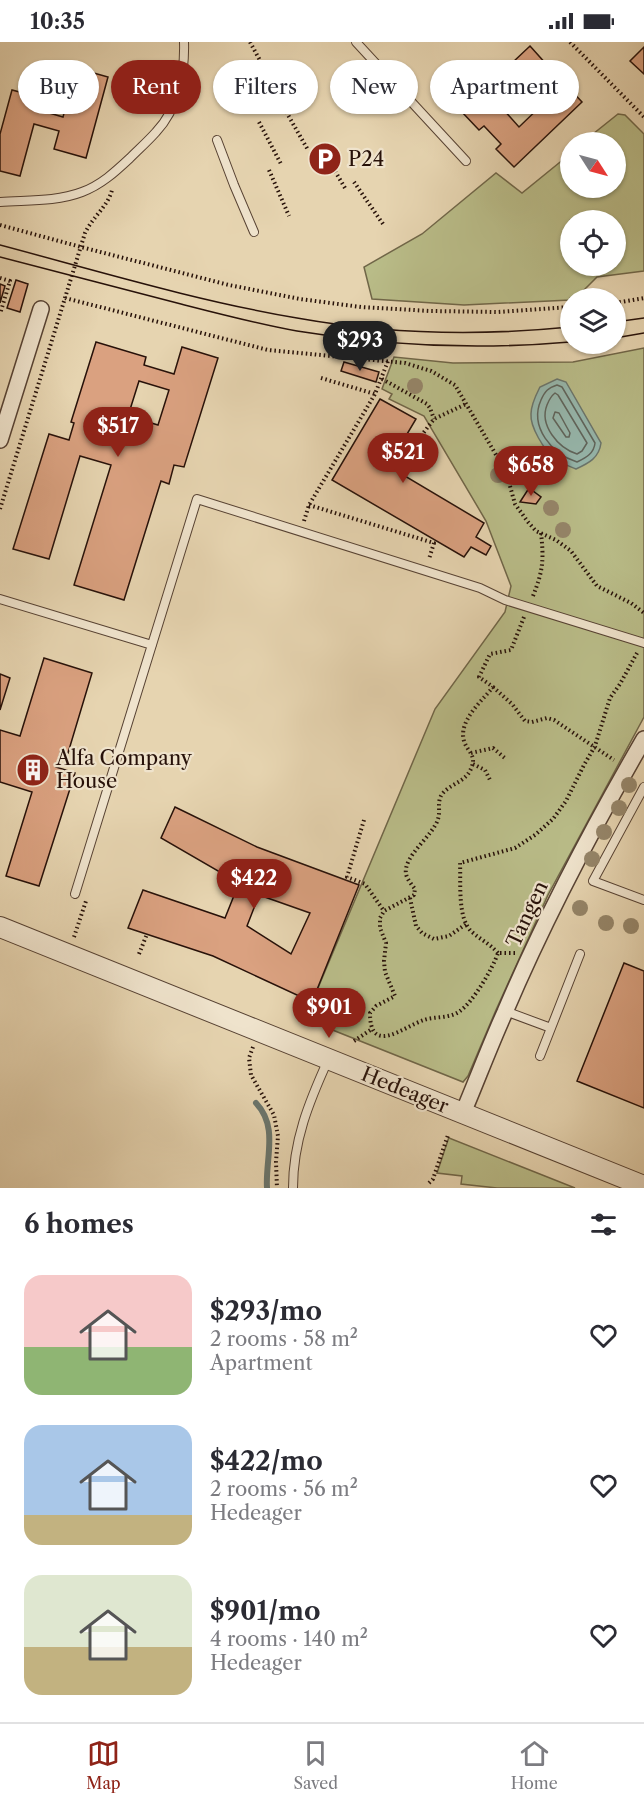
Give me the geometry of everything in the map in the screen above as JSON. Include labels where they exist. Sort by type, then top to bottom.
[{"type":"street","points":[[0,440],[41,309]]},
{"type":"street","name":"Tangen","points":[[463,1113],[530,956],[605,806],[644,739]]},
{"type":"street","name":"Hedeager","points":[[0,927],[644,1186]]},
{"type":"lane","points":[[0,202],[58,199],[83,192],[109,178],[158,131],[166,118],[177,96],[182,72],[184,42]]},
{"type":"lane","points":[[356,42],[466,161]]},
{"type":"lane","points":[[217,140],[254,232]]},
{"type":"lane","points":[[75,894],[196,499],[480,588],[505,600],[643,643]]},
{"type":"lane","points":[[0,598],[152,645]]},
{"type":"lane","points":[[644,787],[593,881],[644,900]]},
{"type":"lane","points":[[540,1056],[580,954]]},
{"type":"lane","points":[[505,1011],[551,1028]]},
{"type":"lane","points":[[293,1188],[294,1157],[299,1132],[329,1059]]},
{"type":"path","points":[[250,42],[260,60]]},
{"type":"path","points":[[570,42],[644,117]]},
{"type":"path","points":[[287,114],[308,150]]},
{"type":"path","points":[[259,122],[281,164]]},
{"type":"path","points":[[319,144],[345,188]]},
{"type":"path","points":[[269,170],[289,216]]},
{"type":"path","points":[[0,509],[85,233],[90,222],[112,192],[109,178]]},
{"type":"path","points":[[354,182],[383,224]]},
{"type":"path","points":[[0,225],[229,285],[300,299],[361,307],[430,311],[476,312],[560,308]]},
{"type":"path","points":[[0,278],[10,281],[0,314]]},
{"type":"path","points":[[65,298],[268,350],[405,363],[447,379],[455,385],[502,465],[515,504],[528,522],[536,531],[556,540],[571,551],[597,586],[630,603],[644,614]]},
{"type":"path","points":[[626,301],[644,298]]},
{"type":"path","points":[[300,531],[309,505],[375,394],[388,361]]},
{"type":"path","points":[[321,378],[375,394]]},
{"type":"path","points":[[382,379],[427,404],[434,419]]},
{"type":"path","points":[[421,436],[434,419],[466,404]]},
{"type":"path","points":[[309,505],[434,543],[426,571]]},
{"type":"path","points":[[541,533],[543,564],[539,581],[511,650],[490,654],[479,677],[512,704],[525,721],[531,722],[547,718],[554,720],[627,769]]},
{"type":"path","points":[[530,956],[519,953],[498,953],[489,943],[470,931],[461,909],[460,863],[515,848],[553,819],[566,801],[595,746],[610,698],[643,643]]},
{"type":"path","points":[[493,687],[464,724],[464,741],[474,757],[468,777],[449,787],[441,796],[438,802],[439,818],[406,867],[406,875],[415,889],[414,895],[384,911],[380,918],[380,928],[386,942],[385,972],[395,996],[376,1006],[370,1013],[372,1029],[381,1036],[392,1036],[427,1019],[459,1012],[485,979],[498,953]]},
{"type":"path","points":[[471,753],[493,748],[506,759]]},
{"type":"path","points":[[473,764],[485,770],[491,782]]},
{"type":"path","points":[[364,820],[347,877],[365,884],[384,911]]},
{"type":"path","points":[[68,955],[87,899],[75,894]]},
{"type":"path","points":[[410,898],[416,926],[422,933],[434,939],[449,936],[466,924]]},
{"type":"path","points":[[139,954],[147,934]]},
{"type":"path","points":[[354,1041],[372,1029]]},
{"type":"path","points":[[258,1031],[249,1058],[251,1075],[274,1115],[278,1136],[277,1188]]},
{"type":"path","points":[[429,1183],[433,1179],[448,1135]]},
{"type":"green space","points":[[618,114],[625,115],[644,134],[644,271],[626,273],[626,210],[560,210],[560,276],[605,276],[597,277],[586,288],[560,288],[560,300],[464,305],[372,299],[364,267],[422,234],[496,173],[522,193],[560,162],[560,198],[626,198],[626,132],[596,132]]},
{"type":"green space","points":[[644,348],[644,717],[548,895],[468,1076],[463,1082],[305,1019],[435,709],[505,612],[511,586],[486,521],[424,416],[389,399],[392,394],[382,389],[394,357],[453,363],[573,362],[614,354],[626,354],[626,352]]},
{"type":"green space","points":[[449,1137],[575,1188],[497,1188],[461,1184],[462,1176],[437,1173]]},
{"type":"water","points":[[557,379],[566,382],[601,443],[593,459],[576,469],[559,462],[551,455],[538,438],[531,419],[532,407],[540,387]]},
{"type":"building","points":[[530,46],[543,60],[515,60]]},
{"type":"building","points":[[644,47],[644,74],[630,61]]},
{"type":"building","points":[[99,74],[108,77],[99,110]]},
{"type":"building","points":[[12,90],[18,92],[18,114],[53,114],[63,117],[64,114],[98,114],[86,158],[54,149],[59,131],[34,124],[20,176],[0,171],[0,134]]},
{"type":"building","points":[[464,114],[507,114],[519,127],[533,114],[569,114],[514,167],[496,149],[501,144],[484,126],[479,130]]},
{"type":"building","points":[[16,280],[28,284],[20,312],[7,308]]},
{"type":"building","points":[[0,284],[5,286],[0,303]]},
{"type":"building","points":[[96,342],[146,357],[144,365],[174,374],[182,347],[218,358],[184,467],[174,465],[169,484],[161,481],[124,600],[74,585],[111,465],[80,456],[49,559],[13,549],[49,434],[69,440],[74,423],[71,422]],"holes":[[[139,381],[169,390],[158,425],[128,416]]]},
{"type":"building","points":[[344,362],[379,372],[376,382],[341,371]]},
{"type":"building","points":[[380,399],[416,419],[388,466],[484,523],[476,537],[491,546],[486,555],[471,547],[464,557],[332,480]]},
{"type":"building","points":[[529,488],[541,497],[536,504],[520,502]]},
{"type":"building","name":"Alfa Company House","points":[[44,658],[92,673],[68,753],[61,750],[56,767],[75,773],[39,886],[6,876],[32,792],[0,782],[0,730],[20,736]]},
{"type":"building","points":[[0,674],[10,678],[0,710]]},
{"type":"building","points":[[175,807],[257,847],[359,885],[312,1002],[213,956],[128,928],[143,890],[225,918],[239,883],[161,838]],"holes":[[[259,895],[310,913],[291,954],[247,926]]]},
{"type":"building","points":[[624,963],[644,971],[644,1108],[577,1081]]},
{"type":"waterway","points":[[256,1103],[263,1112],[269,1133],[267,1188]]},
{"type":"tram line","points":[[0,245],[185,294],[297,318],[365,327],[433,332],[502,332],[560,328]]},
{"type":"tram line","points":[[0,257],[239,319],[331,336],[399,343],[467,346],[560,343]]},
{"type":"tram line","points":[[626,320],[644,318]]},
{"type":"tram line","points":[[626,336],[644,333]]},
{"type":"place","name":"P24","points":[[325,159]]},
{"type":"place","name":"Alfa Company House","points":[[33,770]]}]
